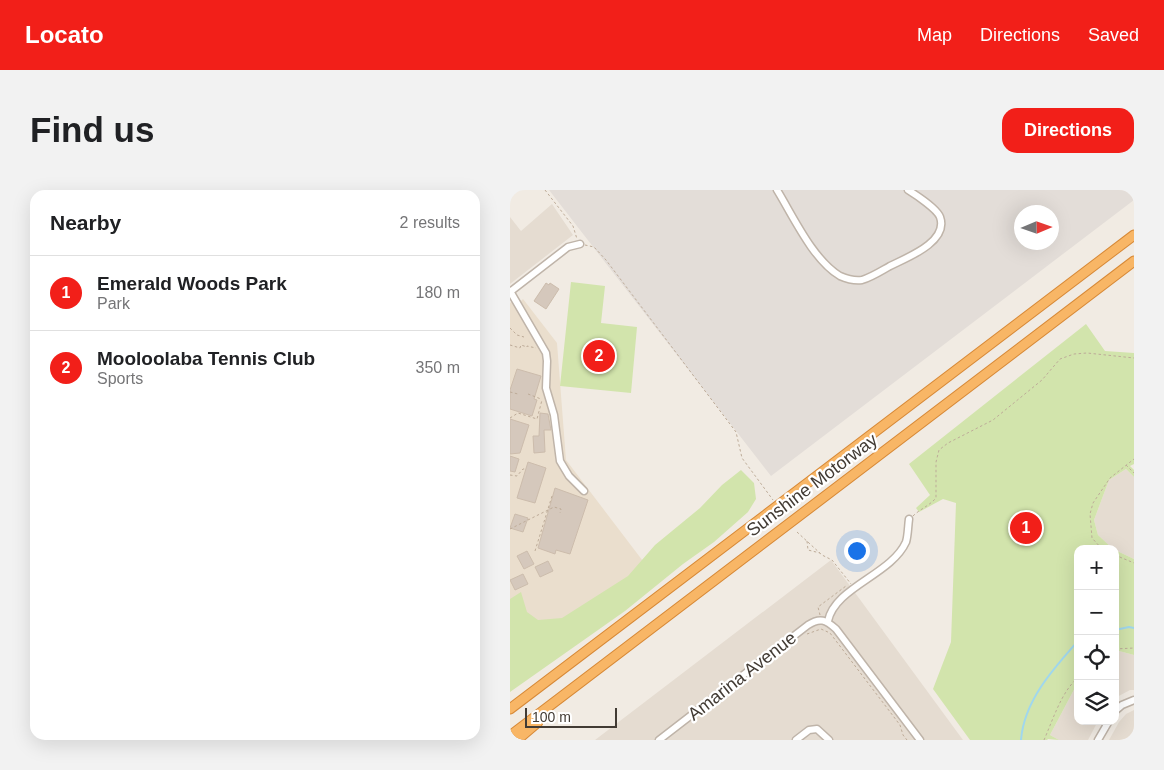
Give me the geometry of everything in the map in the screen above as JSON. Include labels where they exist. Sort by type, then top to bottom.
[{"type":"highway","name":"Sunshine Motorway","points":[[510,710],[1134,235]]},
{"type":"highway","name":"Sunshine Motorway","points":[[510,736],[1134,261]]},
{"type":"highway","points":[[517,740],[538,722],[542,712]]},
{"type":"street","points":[[777,190],[802,231],[825,263],[843,277],[858,280],[868,277],[916,253],[930,244],[939,233],[941,223],[939,214],[908,190]]},
{"type":"street","points":[[580,244],[567,248],[510,292],[546,353],[546,388],[554,415],[560,461],[569,476],[584,491]]},
{"type":"street","points":[[908,740],[918,737],[828,621],[833,607],[852,585],[885,567],[897,555],[906,541],[909,519]]},
{"type":"street","name":"Amarina Avenue","points":[[658,740],[799,632],[817,620],[828,621]]},
{"type":"street","points":[[1119,708],[1134,700]]},
{"type":"street","points":[[1098,740],[1107,725]]},
{"type":"street","points":[[796,740],[809,730],[817,729],[829,740]]},
{"type":"path","points":[[545,190],[573,226],[580,244],[594,248],[618,275],[736,432],[742,458],[774,500]]},
{"type":"path","points":[[510,328],[517,335],[524,336]]},
{"type":"path","points":[[510,345],[520,348],[521,346],[527,346],[541,350]]},
{"type":"path","points":[[909,519],[936,498],[936,462],[940,450],[948,443],[994,420],[1042,380],[1060,359],[1088,352],[1134,358]]},
{"type":"path","points":[[510,392],[518,394]]},
{"type":"path","points":[[510,419],[518,413],[537,419],[542,399],[528,394]]},
{"type":"path","points":[[1098,545],[1092,538],[1091,508],[1110,478],[1134,459]]},
{"type":"path","points":[[1126,465],[1134,474]]},
{"type":"path","points":[[510,475],[517,476],[523,469],[526,469]]},
{"type":"path","points":[[535,551],[552,496]]},
{"type":"path","points":[[510,529],[554,506],[561,509],[560,513]]},
{"type":"path","points":[[797,532],[820,554]]},
{"type":"path","points":[[807,541],[808,550],[832,560],[852,585],[818,607],[820,612]]},
{"type":"path","points":[[1119,557],[1134,563]]},
{"type":"path","points":[[799,632],[808,635],[819,629],[828,631],[900,725],[903,735],[908,740]]},
{"type":"path","points":[[1119,649],[1134,648]]},
{"type":"path","points":[[1044,740],[1055,714],[1072,683],[1076,680]]},
{"type":"shaded area","points":[[549,190],[1132,190],[1134,200],[771,476]]},
{"type":"shaded area","points":[[552,204],[573,235],[510,284],[510,217],[521,231]]},
{"type":"shaded area","points":[[518,297],[521,301],[523,299],[557,343],[566,460],[649,569],[510,656],[510,303]]},
{"type":"shaded area","points":[[1126,469],[1134,477],[1134,559],[1119,552],[1119,545],[1109,545],[1098,535],[1094,520],[1109,480]]},
{"type":"shaded area","points":[[831,560],[963,740],[595,740]]},
{"type":"shaded area","points":[[1119,651],[1134,655],[1134,690],[1119,696]]},
{"type":"shaded area","points":[[1074,690],[1074,725],[1096,725],[1088,740],[1059,740],[1050,735]]},
{"type":"shaded area","points":[[1134,710],[1134,740],[1109,740],[1119,722],[1126,714]]},
{"type":"green space","points":[[571,282],[605,286],[601,323],[637,327],[631,393],[560,386]]},
{"type":"green space","points":[[1086,324],[1105,351],[1134,353],[1134,464],[1130,466],[1134,470],[1134,477],[1126,469],[1109,480],[1094,520],[1098,535],[1109,545],[1074,545],[1074,690],[1050,735],[1059,740],[970,740],[933,689],[951,642],[956,503],[943,499],[919,512],[916,508],[930,495],[909,464]]},
{"type":"green space","points":[[741,470],[754,483],[756,499],[748,512],[714,542],[683,564],[625,611],[510,692],[510,599],[521,592],[527,612],[538,620],[562,618],[628,576],[655,545],[700,508],[722,485]]},
{"type":"green space","points":[[1119,552],[1134,559],[1134,655],[1119,651]]},
{"type":"building","points":[[546,283],[549,285],[550,283],[559,289],[546,309],[534,301]]},
{"type":"building","points":[[517,369],[541,376],[534,399],[537,400],[532,416],[510,409],[510,390]]},
{"type":"building","points":[[540,413],[548,414],[551,430],[544,430],[545,452],[534,453],[533,436],[539,436]]},
{"type":"building","points":[[510,419],[529,425],[520,453],[510,454]]},
{"type":"building","points":[[510,456],[519,459],[515,472],[510,471]]},
{"type":"building","points":[[528,462],[546,468],[535,503],[517,498]]},
{"type":"building","points":[[555,488],[588,500],[570,554],[556,550],[555,554],[538,548]]},
{"type":"building","points":[[515,514],[528,518],[523,532],[510,528]]},
{"type":"building","points":[[527,551],[534,564],[524,569],[517,556]]},
{"type":"building","points":[[548,561],[553,571],[540,577],[535,567]]},
{"type":"building","points":[[523,574],[528,584],[515,590],[510,580]]},
{"type":"waterway","points":[[1119,629],[1134,628]]},
{"type":"waterway","points":[[1021,740],[1028,712],[1041,686],[1074,646]]},
{"type":"place","name":"Mooloolaba Tennis Club","points":[[599,356]]},
{"type":"place","name":"Emerald Woods Park","points":[[1026,528]]}]
